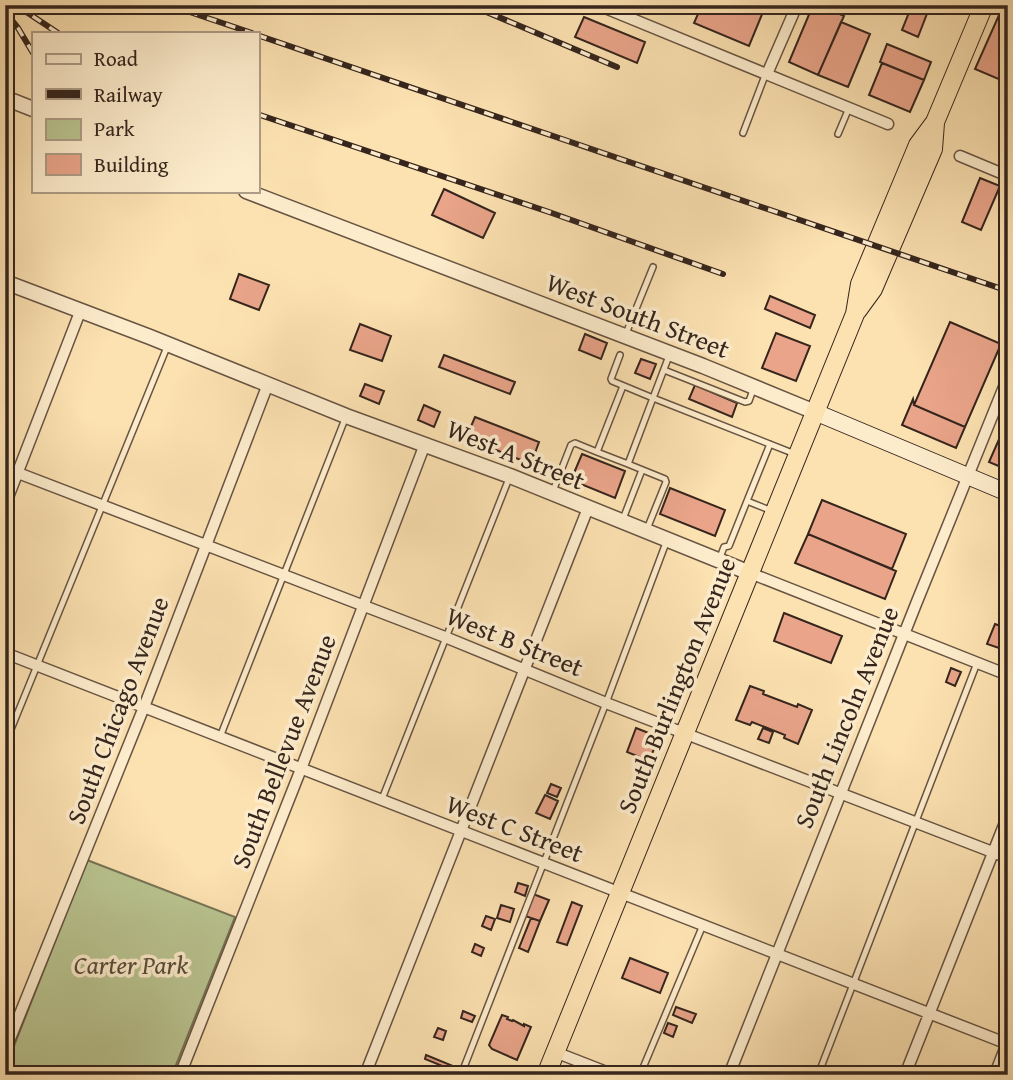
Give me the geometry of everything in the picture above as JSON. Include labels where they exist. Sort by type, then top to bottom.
[{"type":"highway","name":"South Burlington Avenue","points":[[545,1075],[855,314],[873,289],[933,149],[935,122],[984,5]]},
{"type":"main road","name":"West South Street","points":[[815,412],[1008,493]]},
{"type":"street","points":[[767,74],[797,5]]},
{"type":"street","points":[[605,7],[888,124]]},
{"type":"street","points":[[5,99],[32,109]]},
{"type":"street","points":[[960,156],[1008,176]]},
{"type":"street","name":"West South Street","points":[[249,192],[815,412]]},
{"type":"street","name":"West A Street","points":[[5,282],[346,416],[510,476],[1008,675]]},
{"type":"street","points":[[5,505],[80,312]]},
{"type":"street","name":"South Lincoln Avenue","points":[[729,1075],[1008,377]]},
{"type":"street","name":"South Chicago Avenue","points":[[5,1051],[144,707],[268,384]]},
{"type":"street","name":"South Bellevue Avenue","points":[[180,1075],[425,444]]},
{"type":"street","name":"West B Street","points":[[5,468],[364,605],[606,703],[1008,858]]},
{"type":"street","points":[[365,1075],[588,509]]},
{"type":"street","name":"West C Street","points":[[5,653],[929,1014],[1007,1040]]},
{"type":"street","points":[[905,1075],[1008,815]]},
{"type":"street","points":[[555,1052],[614,1075]]},
{"type":"lane","points":[[743,133],[767,74]]},
{"type":"lane","points":[[838,134],[849,108]]},
{"type":"lane","points":[[625,336],[653,267]]},
{"type":"lane","points":[[5,744],[168,344]]},
{"type":"lane","points":[[628,464],[671,354]]},
{"type":"lane","points":[[620,355],[612,381],[798,455]]},
{"type":"lane","points":[[664,370],[745,402],[749,401],[754,387]]},
{"type":"lane","points":[[597,452],[623,386]]},
{"type":"lane","points":[[220,737],[346,416]]},
{"type":"lane","points":[[552,494],[571,445],[575,443],[665,479],[646,531]]},
{"type":"lane","points":[[719,560],[724,547],[729,546],[770,444]]},
{"type":"lane","points":[[622,522],[642,470]]},
{"type":"lane","points":[[381,801],[510,476]]},
{"type":"lane","points":[[747,501],[775,513]]},
{"type":"lane","points":[[461,1075],[667,540]]},
{"type":"lane","points":[[818,1075],[978,663]]},
{"type":"lane","points":[[640,1075],[703,925]]},
{"type":"lane","points":[[992,1075],[1007,1040]]},
{"type":"green space","name":"Carter Park","points":[[87,860],[235,917],[172,1075],[5,1075],[5,1069]]},
{"type":"building","points":[[702,5],[747,5],[763,12],[749,46],[694,23]]},
{"type":"building","points":[[813,5],[820,5],[844,16],[818,75],[789,62]]},
{"type":"building","points":[[912,5],[930,6],[918,37],[902,30]]},
{"type":"building","points":[[999,15],[1008,19],[1008,83],[975,69]]},
{"type":"building","points":[[584,17],[645,42],[637,63],[575,37]]},
{"type":"building","points":[[841,22],[870,34],[848,87],[818,75]]},
{"type":"building","points":[[887,44],[931,62],[924,80],[880,62]]},
{"type":"building","points":[[882,63],[924,80],[910,112],[869,95]]},
{"type":"building","points":[[980,178],[1000,186],[981,230],[962,222]]},
{"type":"building","points":[[444,189],[495,213],[483,238],[432,215]]},
{"type":"building","points":[[239,274],[269,285],[259,310],[230,299]]},
{"type":"building","points":[[770,296],[815,315],[810,328],[765,309]]},
{"type":"building","points":[[950,322],[1001,344],[965,427],[914,405]]},
{"type":"building","points":[[360,324],[391,336],[382,361],[350,350]]},
{"type":"building","points":[[776,333],[810,346],[796,381],[762,368]]},
{"type":"building","points":[[585,334],[607,343],[601,359],[579,350]]},
{"type":"building","points":[[444,355],[515,382],[510,394],[439,367]]},
{"type":"building","points":[[641,359],[656,364],[650,379],[635,373]]},
{"type":"building","points":[[365,384],[384,391],[379,404],[360,396]]},
{"type":"building","points":[[695,385],[737,403],[732,417],[689,399]]},
{"type":"building","points":[[913,399],[914,405],[965,427],[956,448],[902,425]]},
{"type":"building","points":[[424,405],[440,412],[434,427],[418,420]]},
{"type":"building","points":[[475,417],[539,442],[531,464],[466,438]]},
{"type":"building","points":[[1008,419],[1008,470],[989,462]]},
{"type":"building","points":[[582,454],[625,471],[615,498],[571,480]]},
{"type":"building","points":[[670,488],[725,510],[715,536],[660,514]]},
{"type":"building","points":[[822,500],[906,534],[892,569],[808,534]]},
{"type":"building","points":[[808,534],[896,571],[885,599],[795,563]]},
{"type":"building","points":[[1004,600],[1008,601],[1008,617],[999,613]]},
{"type":"building","points":[[784,613],[842,636],[831,663],[774,641]]},
{"type":"building","points":[[995,624],[1006,628],[999,648],[987,644]]},
{"type":"building","points":[[951,668],[961,672],[955,686],[946,682]]},
{"type":"building","points":[[750,686],[764,691],[763,694],[812,710],[798,744],[784,738],[785,735],[752,722],[750,725],[736,720]]},
{"type":"building","points":[[636,728],[659,737],[649,761],[627,752]]},
{"type":"building","points":[[763,728],[773,732],[769,743],[758,739]]},
{"type":"building","points":[[551,784],[561,788],[557,797],[547,793]]},
{"type":"building","points":[[545,795],[558,801],[550,819],[536,813]]},
{"type":"building","points":[[518,883],[528,886],[525,896],[515,892]]},
{"type":"building","points":[[533,894],[549,900],[540,921],[525,916]]},
{"type":"building","points":[[572,902],[582,906],[567,945],[557,942]]},
{"type":"building","points":[[501,905],[514,909],[510,922],[497,918]]},
{"type":"building","points":[[486,916],[495,919],[491,930],[482,926]]},
{"type":"building","points":[[531,918],[540,921],[528,952],[519,948]]},
{"type":"building","points":[[475,944],[484,948],[481,956],[472,952]]},
{"type":"building","points":[[630,958],[668,973],[660,993],[622,978]]},
{"type":"building","points":[[676,1007],[696,1014],[692,1023],[673,1015]]},
{"type":"building","points":[[463,1011],[475,1016],[472,1022],[461,1018]]},
{"type":"building","points":[[502,1015],[531,1027],[517,1060],[492,1049],[489,1045]]},
{"type":"building","points":[[668,1023],[677,1026],[673,1037],[664,1033]]},
{"type":"building","points":[[438,1028],[446,1031],[443,1040],[434,1037]]},
{"type":"building","points":[[426,1055],[453,1066],[452,1070],[425,1059]]},
{"type":"railway","points":[[16,5],[56,32]]},
{"type":"railway","points":[[169,5],[249,32]]},
{"type":"railway","points":[[470,5],[617,67]]},
{"type":"railway","points":[[5,12],[32,51]]},
{"type":"railway","points":[[259,36],[1008,291]]},
{"type":"railway","points":[[259,115],[549,212],[723,274]]}]
